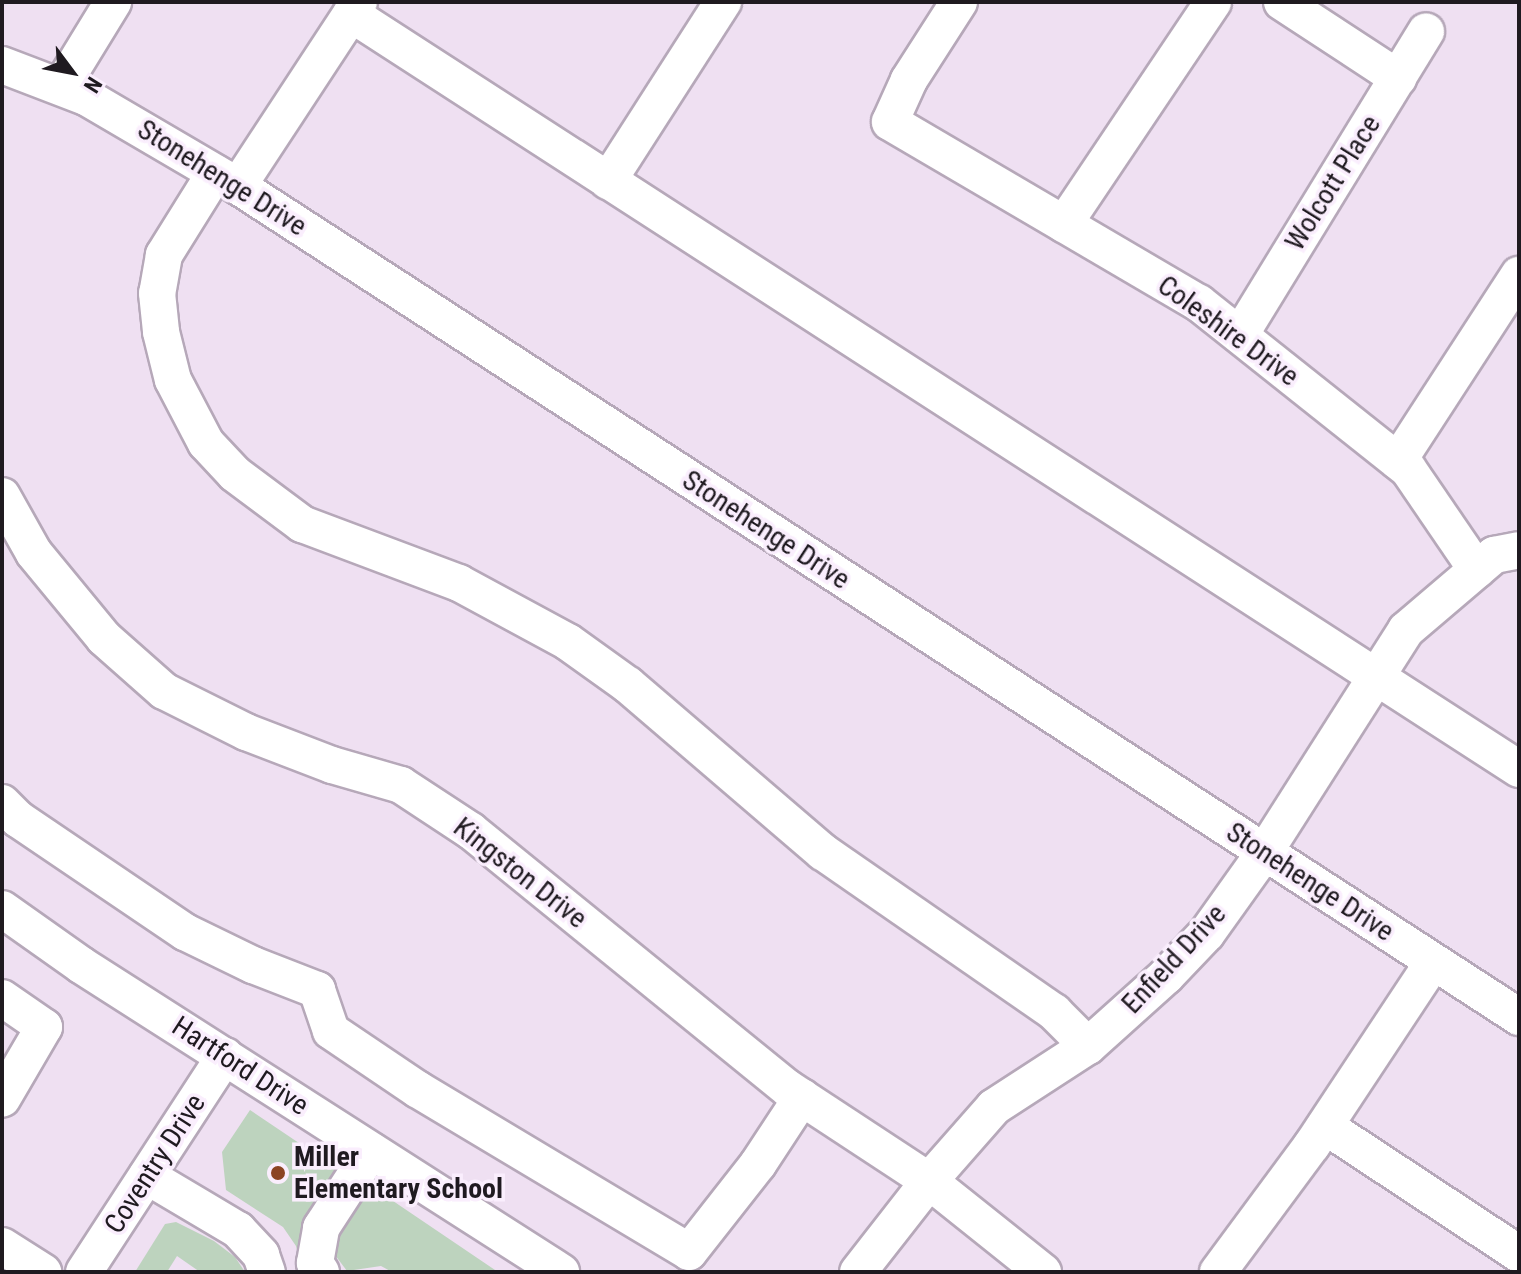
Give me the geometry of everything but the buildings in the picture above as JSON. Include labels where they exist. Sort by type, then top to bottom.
[{"type":"street","points":[[61,87],[113,2]]},
{"type":"street","points":[[608,181],[723,2]]},
{"type":"street","name":"Coleshire Drive","points":[[959,2],[909,80],[890,122],[1199,303],[1408,469],[1477,570]]},
{"type":"street","points":[[1064,224],[1213,2]]},
{"type":"street","points":[[1282,2],[1398,78]]},
{"type":"street","points":[[1088,1046],[1054,1012],[823,852],[628,685],[568,642],[459,583],[302,524],[235,474],[206,443],[173,380],[161,332],[157,293],[164,255],[227,180],[355,8],[608,181],[1519,769]]},
{"type":"street","name":"Wolcott Place","points":[[1240,335],[1426,32]]},
{"type":"street","name":"Stonehenge Drive","points":[[2,65],[61,87],[132,122],[227,180],[1519,1017]]},
{"type":"street","points":[[1398,461],[1519,275]]},
{"type":"street","name":"Kingston Drive","points":[[2,496],[34,553],[104,638],[164,691],[246,732],[332,765],[401,785],[471,831],[802,1097],[929,1181],[1043,1272]]},
{"type":"street","name":"Enfield Drive","points":[[858,1272],[929,1181],[994,1107],[1088,1046],[1166,976],[1207,933],[1264,853],[1406,630],[1494,555],[1519,550]]},
{"type":"street","points":[[2,803],[18,819],[185,932],[253,965],[317,990],[331,1031],[417,1089],[689,1252],[758,1164],[802,1097]]},
{"type":"street","name":"Hartford Drive","points":[[2,909],[81,965],[561,1272]]},
{"type":"street","points":[[1218,1272],[1325,1126],[1433,962]]},
{"type":"street","points":[[2,998],[44,1027],[2,1099]]},
{"type":"street","name":"Coventry Drive","points":[[84,1272],[225,1056]]},
{"type":"street","points":[[1325,1126],[1519,1254]]},
{"type":"street","points":[[321,1272],[315,1263],[321,1228],[371,1151]]},
{"type":"street","points":[[147,1176],[238,1230],[261,1255],[267,1272]]},
{"type":"street","points":[[2,1246],[43,1272]]},
{"type":"green space","points":[[250,1110],[345,1174],[302,1272],[296,1246],[283,1227],[226,1190],[222,1152]]},
{"type":"green space","points":[[365,1182],[498,1272],[392,1272],[381,1266],[347,1271],[326,1243]]},
{"type":"green space","points":[[176,1222],[214,1241],[235,1257],[245,1272],[200,1272],[177,1256],[167,1272],[135,1272],[165,1224]]},
{"type":"place","name":"Miller Elementary School","points":[[278,1173]]}]
